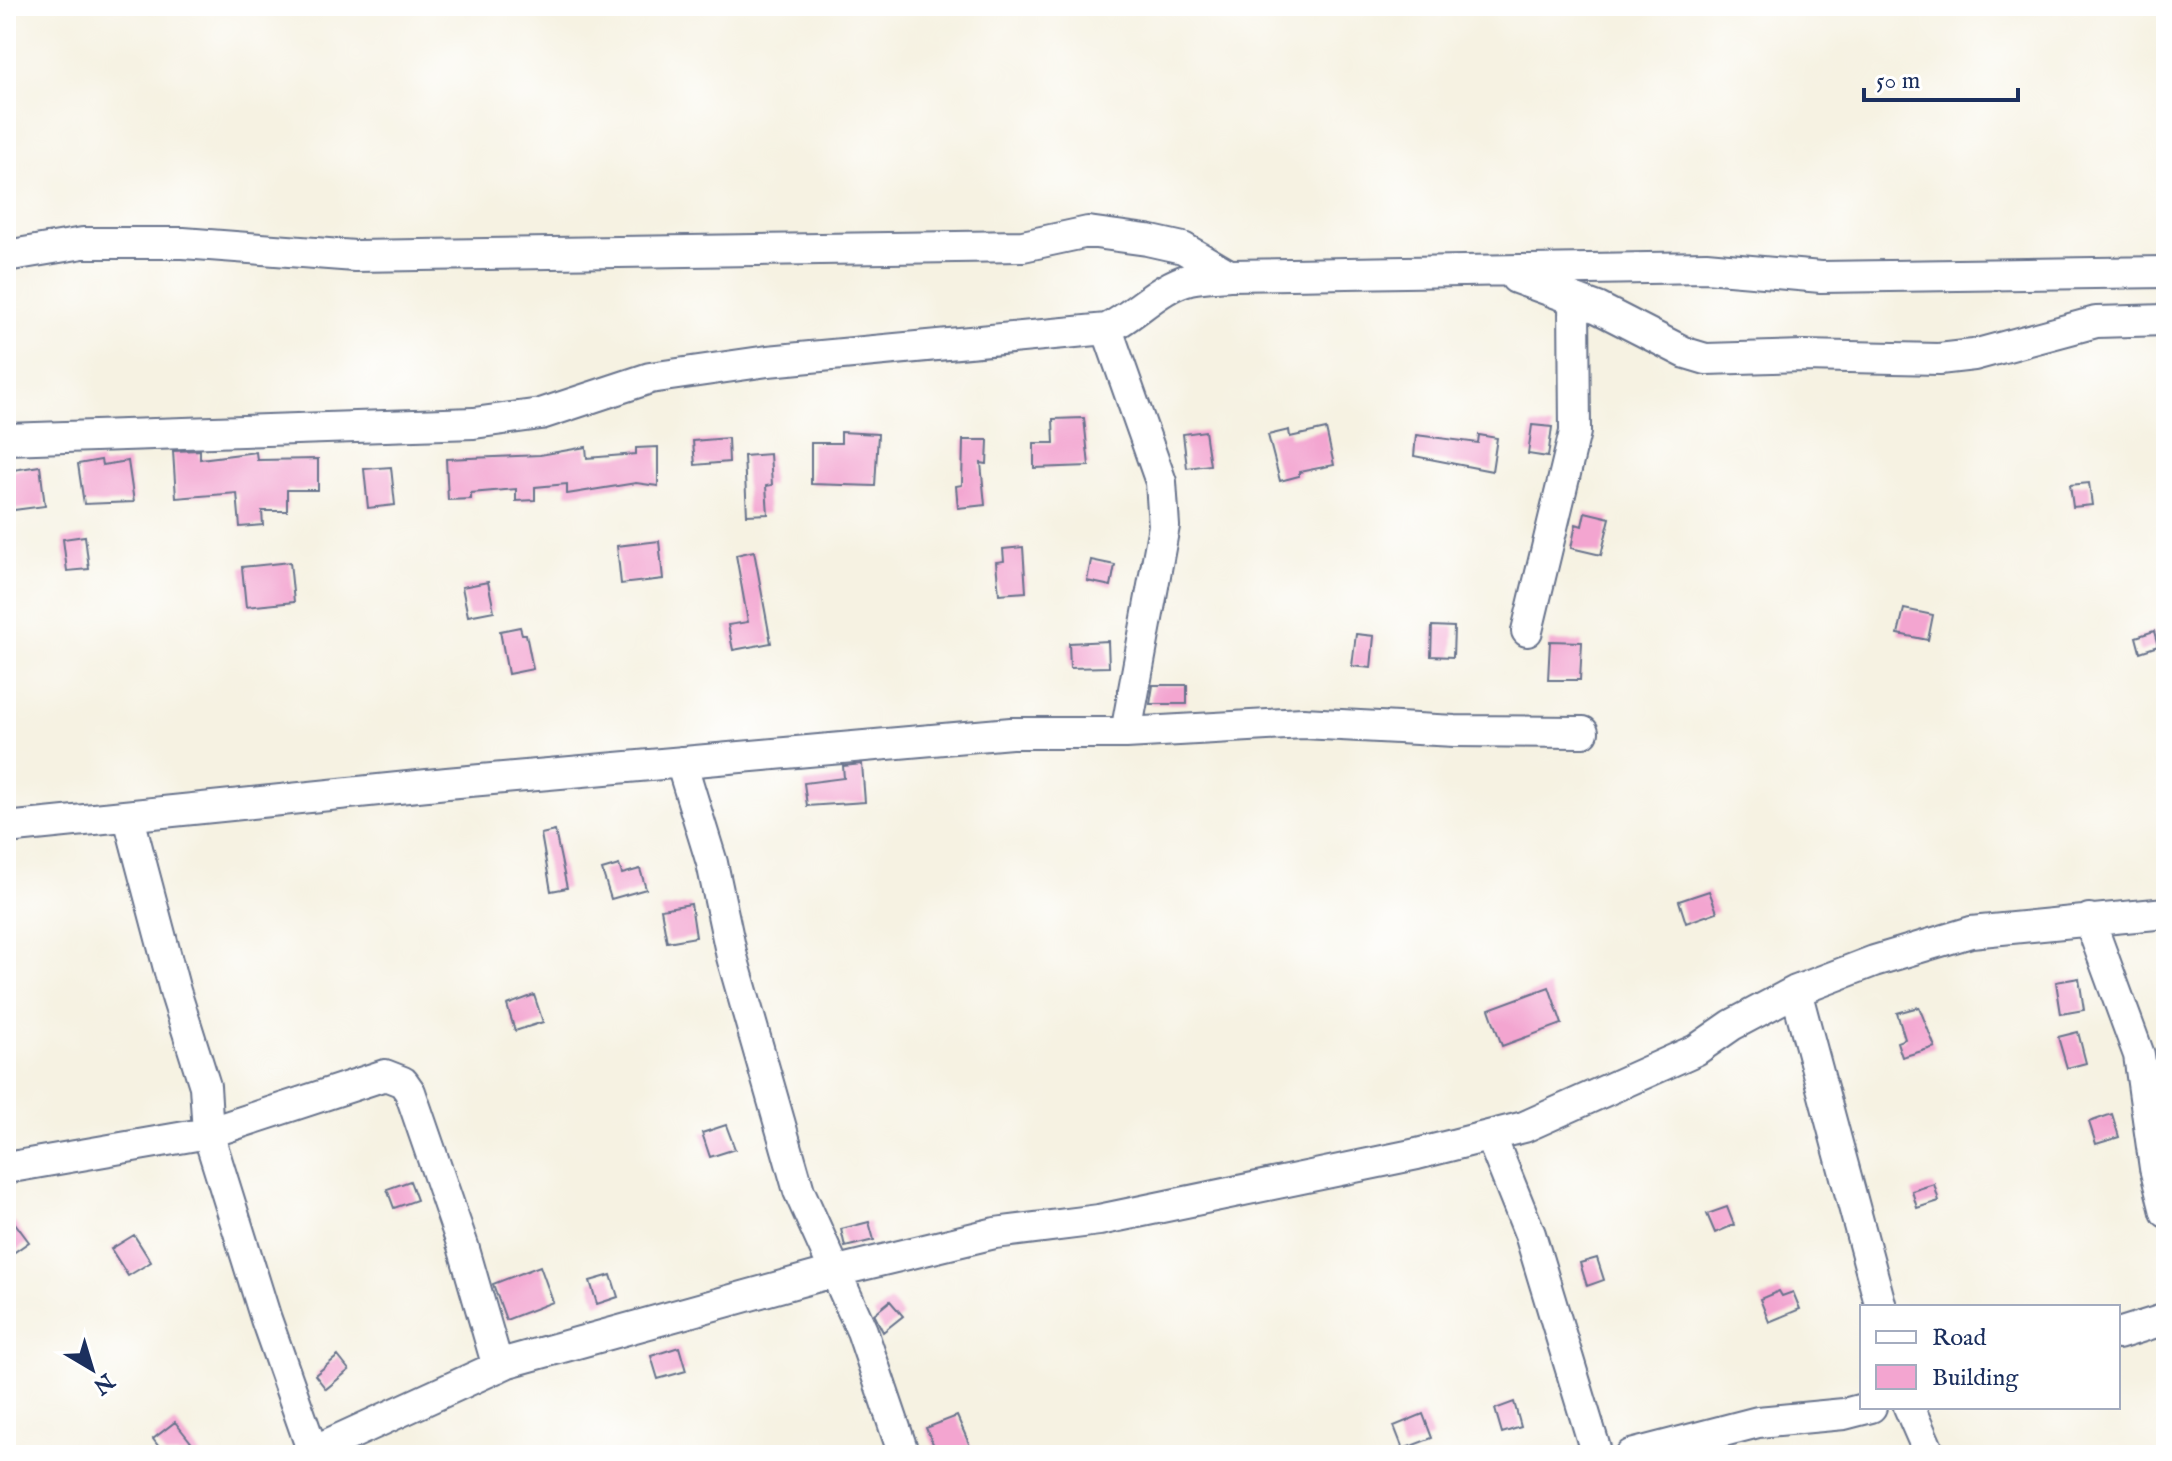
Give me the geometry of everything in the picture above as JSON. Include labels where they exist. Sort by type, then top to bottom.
[{"type":"street","points":[[6,256],[83,243],[183,243],[370,256],[1023,246],[1088,232],[1183,248],[1229,275]]},
{"type":"street","points":[[1147,240],[1159,260],[1162,279],[1157,294]]},
{"type":"street","points":[[6,439],[474,423],[541,414],[665,375],[768,361],[1107,329],[1133,316],[1157,294],[1189,279],[1229,275],[1706,267],[1821,277],[2166,272]]},
{"type":"street","points":[[1499,272],[1574,300],[1706,359],[1804,356],[1939,359],[1974,355],[2096,322],[2166,320]]},
{"type":"street","points":[[1527,631],[1575,432],[1574,300]]},
{"type":"street","points":[[1107,329],[1161,482],[1164,526],[1126,733]]},
{"type":"street","points":[[6,828],[129,818],[447,783],[1011,733],[1126,733],[1303,723],[1455,731],[1583,732]]},
{"type":"street","points":[[681,762],[712,863],[732,957],[799,1191],[862,1331],[904,1455]]},
{"type":"street","points":[[129,818],[175,991],[205,1086],[208,1133],[310,1454],[498,1367],[833,1272],[995,1233],[1099,1220],[1491,1137],[1601,1095],[1696,1050],[1732,1025],[1796,991],[1874,961],[1971,932],[2166,913]]},
{"type":"street","points":[[2089,919],[2139,1055],[2155,1168],[2166,1212]]},
{"type":"street","points":[[1796,991],[1880,1305]]},
{"type":"street","points":[[6,1168],[208,1133],[385,1075],[403,1082],[410,1092],[458,1232],[498,1367]]},
{"type":"street","points":[[1491,1137],[1530,1234],[1597,1455]]},
{"type":"street","points":[[2120,1333],[2166,1319]]},
{"type":"street","points":[[1631,1455],[1758,1422],[1844,1414],[1863,1409]]},
{"type":"street","points":[[1910,1409],[1930,1455]]},
{"type":"building","points":[[1084,418],[1089,466],[1034,468],[1034,443],[1054,443],[1053,419]]},
{"type":"building","points":[[1532,425],[1552,427],[1548,457],[1528,454]]},
{"type":"building","points":[[1326,429],[1334,465],[1299,472],[1299,476],[1280,481],[1268,435],[1289,430],[1290,437]]},
{"type":"building","points":[[1205,431],[1210,465],[1187,468],[1183,434]]},
{"type":"building","points":[[841,432],[878,434],[875,486],[811,484],[811,443],[841,443]]},
{"type":"building","points":[[1416,435],[1478,443],[1479,435],[1497,438],[1492,471],[1414,456]]},
{"type":"building","points":[[728,438],[729,462],[695,465],[693,441]]},
{"type":"building","points":[[963,440],[988,440],[987,464],[981,463],[985,505],[958,508],[956,486],[962,485]]},
{"type":"building","points":[[586,447],[587,458],[636,454],[636,448],[658,447],[658,486],[636,483],[567,494],[567,484],[535,487],[535,500],[516,501],[516,489],[471,493],[471,499],[448,500],[446,459],[540,455]]},
{"type":"building","points":[[200,450],[200,459],[256,452],[257,460],[318,459],[318,490],[287,490],[287,511],[262,511],[263,525],[240,527],[237,493],[176,498],[173,451]]},
{"type":"building","points":[[770,454],[772,485],[766,486],[768,514],[747,515],[744,456]]},
{"type":"building","points":[[101,460],[102,465],[128,461],[134,502],[84,504],[78,464]]},
{"type":"building","points":[[40,466],[45,506],[6,511],[6,471]]},
{"type":"building","points":[[391,467],[395,505],[368,508],[364,469]]},
{"type":"building","points":[[2089,483],[2092,505],[2073,507],[2070,485]]},
{"type":"building","points":[[1585,512],[1610,518],[1601,555],[1571,548],[1576,524],[1582,526]]},
{"type":"building","points":[[85,536],[89,569],[67,571],[63,539]]},
{"type":"building","points":[[659,541],[663,579],[621,584],[617,546]]},
{"type":"building","points":[[1023,547],[1026,592],[999,594],[996,562],[1004,561],[1003,549]]},
{"type":"building","points":[[754,551],[771,643],[733,650],[728,625],[748,622],[736,555]]},
{"type":"building","points":[[1091,560],[1115,565],[1111,586],[1087,581]]},
{"type":"building","points":[[290,562],[294,602],[246,607],[242,567]]},
{"type":"building","points":[[488,582],[494,611],[468,616],[462,587]]},
{"type":"building","points":[[1904,609],[1933,615],[1928,640],[1898,634]]},
{"type":"building","points":[[1432,626],[1454,627],[1453,657],[1431,656]]},
{"type":"building","points":[[520,627],[522,634],[526,634],[533,669],[508,674],[500,631]]},
{"type":"building","points":[[2154,631],[2158,646],[2140,652],[2136,637]]},
{"type":"building","points":[[1356,634],[1374,636],[1371,668],[1352,666]]},
{"type":"building","points":[[1108,641],[1109,667],[1070,668],[1069,643]]},
{"type":"building","points":[[1550,641],[1582,642],[1580,680],[1548,680]]},
{"type":"building","points":[[1153,685],[1187,685],[1187,704],[1150,704]]},
{"type":"building","points":[[862,764],[865,802],[807,806],[804,783],[844,778],[843,766]]},
{"type":"building","points":[[555,831],[567,888],[551,891],[541,834]]},
{"type":"building","points":[[619,865],[622,874],[640,869],[646,889],[611,899],[602,870]]},
{"type":"building","points":[[1709,891],[1717,912],[1686,923],[1679,901]]},
{"type":"building","points":[[691,904],[696,937],[667,942],[661,909]]},
{"type":"building","points":[[2079,978],[2084,1010],[2061,1014],[2056,982]]},
{"type":"building","points":[[1549,987],[1562,1024],[1502,1046],[1489,1009]]},
{"type":"building","points":[[534,995],[543,1022],[515,1031],[507,1005]]},
{"type":"building","points":[[1919,1007],[1935,1047],[1902,1057],[1897,1042],[1905,1039],[1897,1013]]},
{"type":"building","points":[[2078,1032],[2086,1063],[2067,1068],[2058,1037]]},
{"type":"building","points":[[2112,1114],[2119,1137],[2096,1144],[2089,1122]]},
{"type":"building","points":[[726,1125],[735,1149],[710,1157],[702,1133]]},
{"type":"building","points":[[410,1181],[417,1200],[394,1208],[387,1189]]},
{"type":"building","points":[[1934,1184],[1939,1201],[1917,1208],[1912,1191]]},
{"type":"building","points":[[1727,1207],[1734,1225],[1715,1233],[1707,1214]]},
{"type":"building","points":[[6,1211],[29,1242],[6,1258]]},
{"type":"building","points":[[869,1222],[874,1240],[845,1247],[841,1229]]},
{"type":"building","points":[[134,1235],[151,1262],[128,1276],[111,1249]]},
{"type":"building","points":[[1597,1258],[1604,1280],[1587,1286],[1580,1263]]},
{"type":"building","points":[[540,1266],[553,1302],[506,1320],[493,1284]]},
{"type":"building","points":[[611,1275],[618,1297],[597,1304],[590,1281]]},
{"type":"building","points":[[1779,1291],[1782,1296],[1793,1292],[1800,1309],[1769,1322],[1760,1299]]},
{"type":"building","points":[[890,1301],[903,1316],[883,1332],[874,1314]]},
{"type":"building","points":[[679,1347],[686,1371],[658,1379],[651,1356]]},
{"type":"building","points":[[338,1356],[349,1370],[326,1389],[315,1375]]},
{"type":"building","points":[[1514,1402],[1521,1427],[1502,1433],[1495,1409]]},
{"type":"building","points":[[1423,1414],[1432,1438],[1403,1449],[1394,1426]]},
{"type":"building","points":[[957,1416],[974,1455],[938,1455],[926,1428]]},
{"type":"building","points":[[175,1422],[201,1455],[165,1455],[153,1439]]}]
